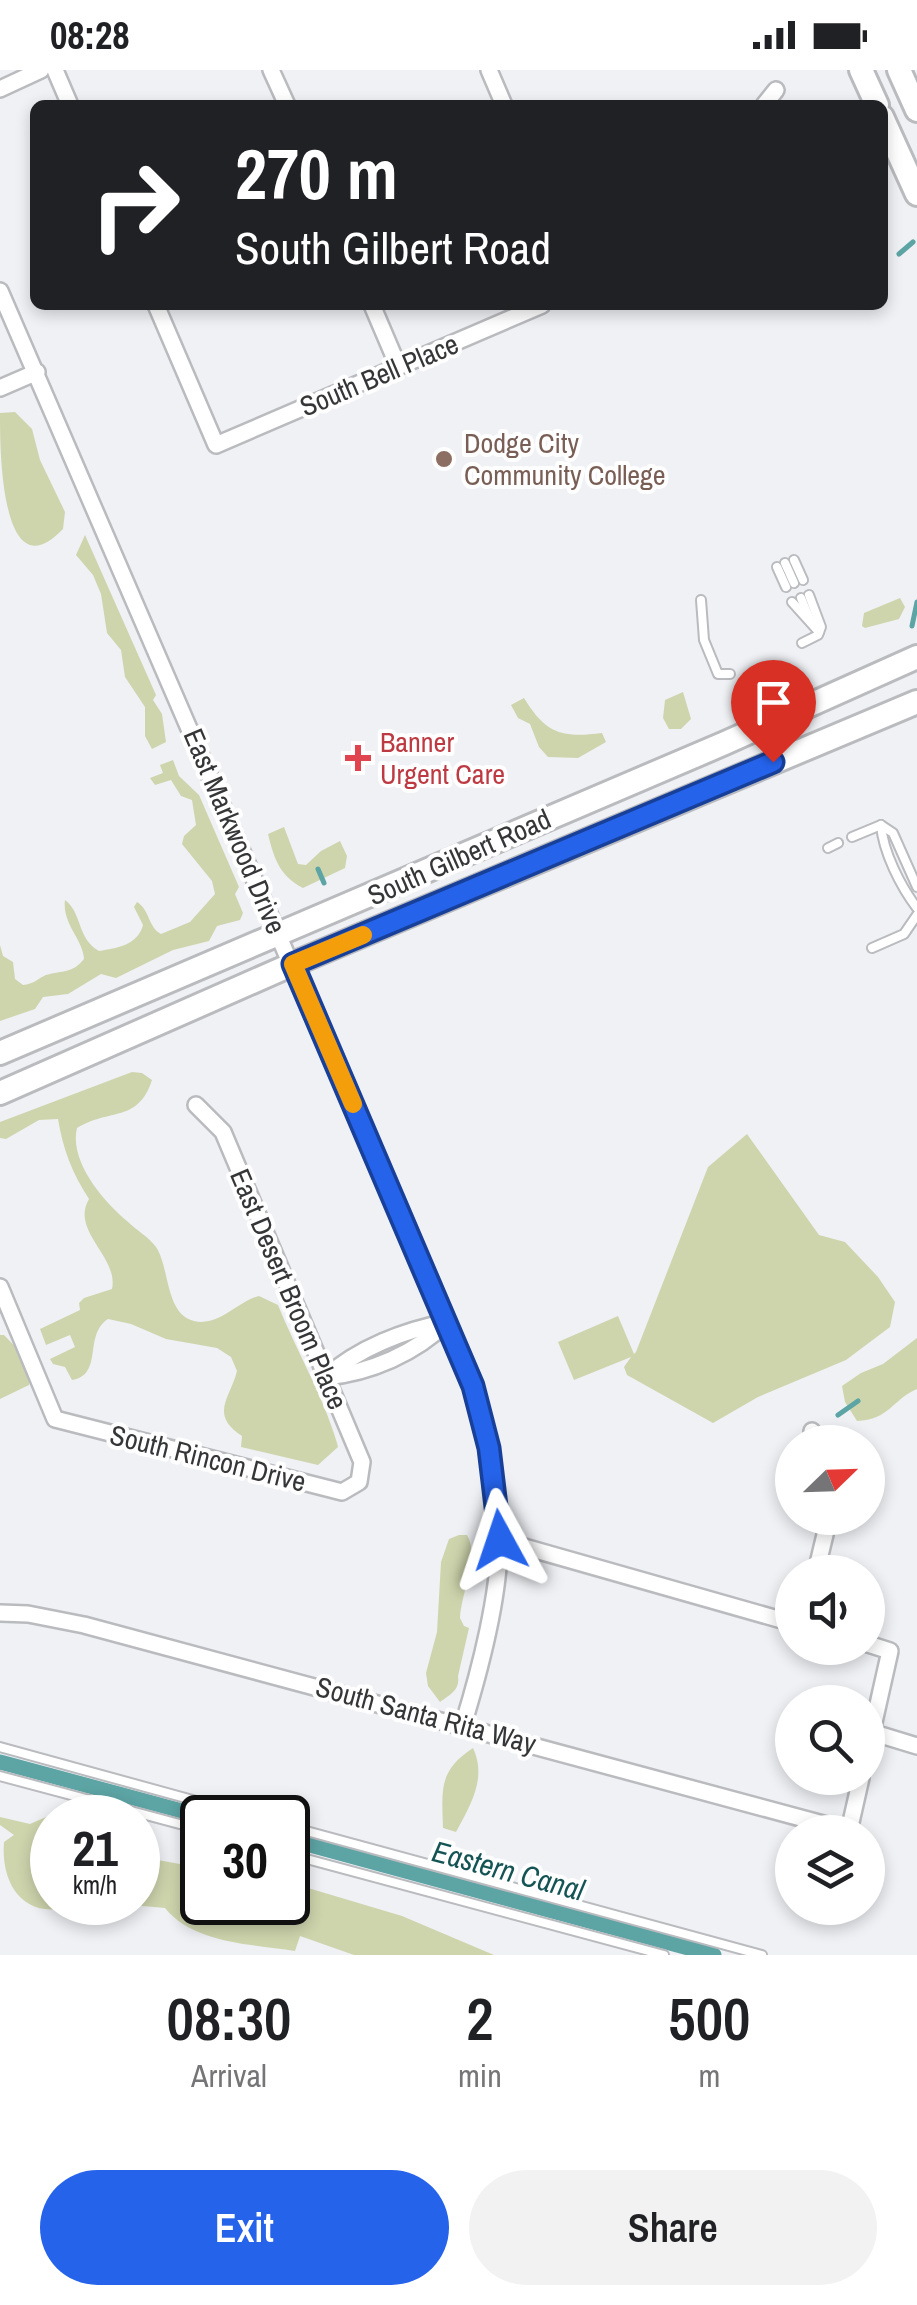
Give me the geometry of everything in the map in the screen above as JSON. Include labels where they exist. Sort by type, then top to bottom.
[{"type":"main road","points":[[862,70],[875,100]]},
{"type":"main road","points":[[899,70],[917,110]]},
{"type":"main road","points":[[888,130],[917,194]]},
{"type":"main road","name":"South Gilbert Road","points":[[0,1053],[917,656]]},
{"type":"main road","name":"South Gilbert Road","points":[[0,1092],[293,964],[917,702]]},
{"type":"street","points":[[0,89],[42,70]]},
{"type":"street","points":[[55,70],[68,100]]},
{"type":"street","points":[[272,70],[284,100]]},
{"type":"street","points":[[489,70],[502,100]]},
{"type":"street","points":[[768,100],[776,90]]},
{"type":"street","name":"East Markwood Drive","points":[[0,290],[473,1386],[485,1430],[500,1540],[493,1598],[463,1724]]},
{"type":"street","name":"South Bell Place","points":[[158,310],[216,445],[530,310]]},
{"type":"street","points":[[374,310],[398,366]]},
{"type":"street","points":[[0,388],[38,372]]},
{"type":"street","name":"East Desert Broom Place","points":[[196,1105],[222,1132],[362,1462],[358,1482]]},
{"type":"street","name":"South Rincon Drive","points":[[0,1287],[55,1419],[342,1492],[358,1482]]},
{"type":"street","points":[[326,1377],[345,1360],[418,1328],[447,1322]]},
{"type":"street","points":[[500,1540],[775,1618]]},
{"type":"street","name":"South Santa Rita Way","points":[[0,1613],[84,1624],[794,1815]]},
{"type":"street","points":[[882,1685],[890,1651],[885,1649]]},
{"type":"street","points":[[885,1742],[917,1746]]},
{"type":"lane","points":[[794,583],[785,563],[794,583]]},
{"type":"lane","points":[[802,643],[814,628],[821,627],[801,598],[814,628]]},
{"type":"lane","points":[[700,600],[707,652],[718,674],[730,674]]},
{"type":"lane","points":[[852,837],[881,825]]},
{"type":"lane","points":[[881,825],[892,832],[917,886]]},
{"type":"lane","points":[[872,948],[904,934],[915,922],[917,911],[882,838],[881,825]]},
{"type":"lane","points":[[828,848],[838,843]]},
{"type":"lane","points":[[0,1748],[180,1797]]},
{"type":"lane","points":[[0,1776],[180,1824]]},
{"type":"lane","points":[[310,1832],[762,1955]]},
{"type":"lane","points":[[310,1860],[664,1955]]},
{"type":"green space","points":[[15,412],[32,429],[40,460],[65,512],[63,529],[42,544],[27,543],[15,530],[8,508],[0,413]]},
{"type":"green space","points":[[85,535],[162,714],[166,742],[152,749],[145,736],[145,707],[125,677],[121,650],[107,633],[101,594],[93,575],[76,555]]},
{"type":"green space","points":[[900,598],[905,607],[899,619],[862,626],[864,613]]},
{"type":"green space","points":[[683,692],[691,719],[681,729],[669,729],[663,718],[665,700]]},
{"type":"green space","points":[[524,698],[540,719],[556,731],[576,735],[602,733],[606,742],[578,758],[548,757],[539,747],[530,724],[518,718],[511,705]]},
{"type":"green space","points":[[173,760],[179,776],[199,795],[239,887],[235,894],[243,913],[240,920],[217,926],[209,941],[173,950],[116,978],[101,974],[68,994],[43,997],[35,1009],[0,1021],[0,945],[3,956],[13,962],[15,979],[23,985],[71,969],[84,959],[67,917],[65,900],[87,940],[99,951],[137,937],[143,925],[134,907],[137,902],[161,934],[190,922],[215,894],[212,881],[182,844],[184,836],[196,825],[192,800],[181,796],[171,780],[155,785],[150,778],[163,773],[160,765]]},
{"type":"green space","points":[[284,827],[298,864],[306,865],[340,841],[347,856],[345,868],[303,888],[295,883],[279,866],[268,834]]},
{"type":"green space","points":[[132,1072],[152,1080],[139,1103],[77,1128],[83,1167],[108,1203],[156,1247],[173,1300],[185,1317],[212,1320],[259,1296],[278,1305],[325,1408],[338,1447],[318,1465],[241,1447],[242,1436],[224,1413],[237,1371],[231,1357],[217,1348],[166,1339],[108,1319],[96,1335],[91,1363],[82,1377],[72,1380],[65,1367],[50,1359],[75,1347],[70,1335],[46,1345],[40,1329],[80,1310],[79,1303],[84,1298],[112,1289],[112,1277],[86,1222],[89,1199],[69,1160],[58,1119],[39,1120],[6,1139],[0,1138],[0,1122]]},
{"type":"green space","points":[[747,1134],[819,1235],[845,1242],[878,1277],[895,1302],[890,1327],[846,1360],[758,1397],[713,1423],[627,1375],[624,1367],[631,1357],[574,1380],[558,1342],[618,1316],[636,1352],[708,1167]]},
{"type":"green space","points":[[0,1335],[33,1365],[29,1385],[0,1399]]},
{"type":"green space","points":[[917,1338],[917,1389],[884,1413],[857,1421],[845,1402],[842,1386],[883,1364]]},
{"type":"green space","points":[[467,1535],[472,1554],[460,1618],[469,1628],[458,1685],[440,1702],[428,1686],[426,1673],[437,1632],[441,1562],[449,1539]]},
{"type":"green space","points":[[473,1748],[478,1780],[456,1832],[443,1828],[444,1782],[453,1765]]},
{"type":"green space","points":[[0,1817],[30,1824],[30,1904],[13,1888],[7,1875],[4,1842],[14,1835],[0,1825]]},
{"type":"green space","points":[[160,1860],[180,1864],[180,1922],[160,1908]]},
{"type":"green space","points":[[310,1889],[402,1916],[494,1955],[354,1955],[300,1936],[295,1951],[243,1944],[185,1925],[310,1925]]},
{"type":"waterway","points":[[899,254],[913,242]]},
{"type":"waterway","points":[[912,626],[917,602]]},
{"type":"waterway","points":[[318,869],[324,883]]},
{"type":"waterway","points":[[838,1415],[858,1401]]},
{"type":"waterway","name":"Eastern Canal","points":[[0,1762],[180,1810]]},
{"type":"waterway","name":"Eastern Canal","points":[[310,1845],[714,1955]]},
{"type":"slow traffic","points":[[353,1104],[293,964],[363,935]]},
{"type":"place","name":"Dodge City Community College","points":[[444,459]]},
{"type":"place","name":"Banner Urgent Care","points":[[358,758]]},
{"type":"route","points":[[500,1540],[489,1448],[473,1386],[293,964],[773,762]]}]
